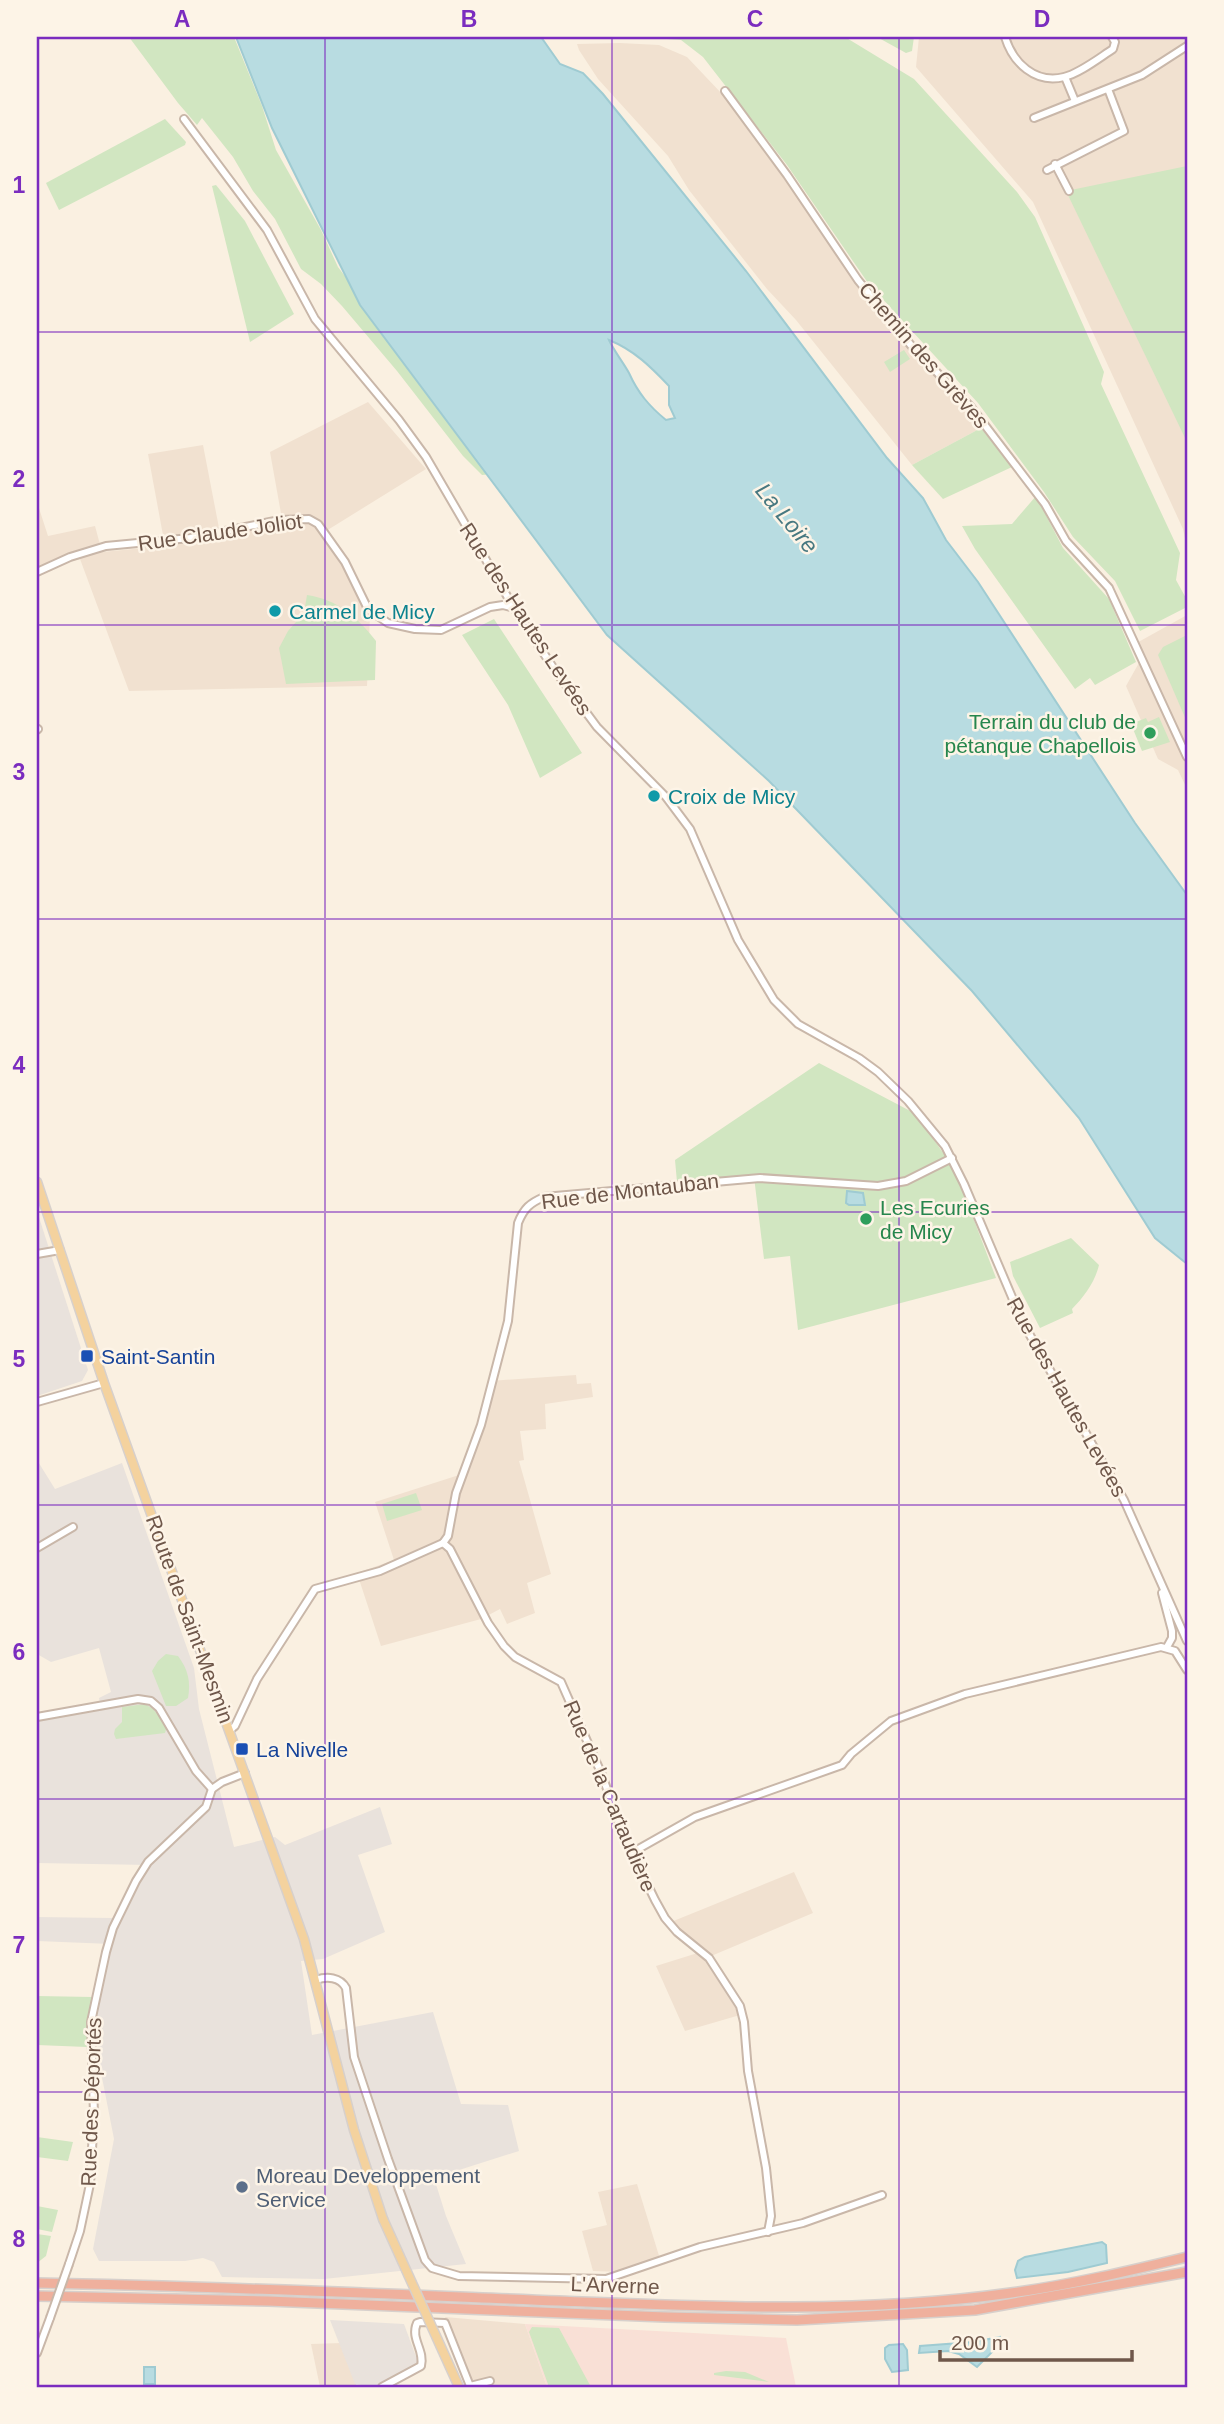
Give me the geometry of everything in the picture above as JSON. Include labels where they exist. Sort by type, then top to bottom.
[{"type":"highway","name":"L'Arverne","points":[[37,2283],[797,2308],[904,2304],[1012,2293],[1109,2276],[1187,2257]]},
{"type":"highway","name":"L'Arverne","points":[[37,2296],[268,2301],[797,2320],[975,2310],[1187,2272]]},
{"type":"main road","name":"Route de Saint-Mesmin","points":[[37,1182],[104,1383],[304,1939],[354,2130],[383,2219],[459,2387]]},
{"type":"street","points":[[1005,37],[1013,57],[1020,65],[1032,74],[1048,78],[1065,77],[1113,49],[1115,42],[1112,37]]},
{"type":"street","points":[[1034,118],[1142,75],[1187,46]]},
{"type":"street","points":[[1065,77],[1075,101]]},
{"type":"street","points":[[1047,170],[1124,131],[1108,89]]},
{"type":"street","name":"Chemin des Grèves","points":[[725,91],[787,175],[858,280],[914,349],[971,407],[1045,504],[1066,541],[1109,588],[1187,757]]},
{"type":"street","name":"Rue des Hautes Levées","points":[[184,119],[266,229],[314,319],[399,420],[426,457],[514,608],[554,669],[597,727],[666,797],[690,829],[738,940],[774,1000],[798,1024],[859,1058],[878,1072],[908,1101],[945,1146],[1029,1334],[1124,1500],[1187,1641]]},
{"type":"street","points":[[1055,164],[1069,191]]},
{"type":"street","name":"Rue Claude Joliot","points":[[37,572],[70,557],[106,546],[190,538],[280,520],[309,519],[318,524],[345,562],[368,609],[388,623],[415,629],[441,630],[490,607],[514,608]]},
{"type":"street","name":"Rue de Montauban","points":[[443,1542],[448,1536],[456,1493],[481,1425],[505,1334],[512,1293],[518,1223],[529,1204],[544,1197],[611,1189],[760,1178],[878,1186],[906,1181],[952,1158]]},
{"type":"street","points":[[37,1254],[60,1250]]},
{"type":"street","points":[[37,1402],[104,1383]]},
{"type":"street","points":[[37,1548],[73,1527]]},
{"type":"street","points":[[230,1730],[235,1726],[257,1679],[315,1588],[380,1571],[443,1542]]},
{"type":"street","name":"Rue de la Cartaudière","points":[[443,1542],[450,1549],[488,1623],[503,1646],[515,1657],[561,1682],[623,1834],[665,1919],[709,1958],[740,2006],[748,2071],[766,2168],[771,2216],[768,2232]]},
{"type":"street","points":[[633,1852],[695,1817],[842,1765],[851,1754],[891,1721],[965,1695],[1167,1647],[1172,1631],[1163,1588]]},
{"type":"street","points":[[1167,1647],[1181,1657],[1187,1670]]},
{"type":"street","points":[[37,1717],[138,1699],[151,1701],[159,1708],[196,1771],[212,1789],[245,1773]]},
{"type":"street","name":"Rue des Déportés","points":[[37,2353],[83,2219],[91,2175],[94,2114],[91,2022],[106,1952],[121,1909],[148,1862],[206,1807],[212,1789]]},
{"type":"street","points":[[316,1980],[337,1979],[346,1987],[354,2057],[425,2260],[432,2268],[459,2276],[607,2279],[700,2248],[803,2223],[882,2195]]},
{"type":"street","points":[[382,2387],[421,2366],[423,2361],[413,2334],[420,2322],[445,2323],[470,2386],[490,2381]]},
{"type":"shaded area","points":[[919,37],[1187,37],[1187,548],[1183,529],[1033,202],[916,67]]},
{"type":"shaded area","points":[[577,44],[659,45],[687,57],[723,95],[798,198],[869,304],[981,428],[912,465],[796,320],[767,289],[689,190],[668,156],[598,79]]},
{"type":"shaded area","points":[[368,402],[426,469],[326,531],[370,616],[367,686],[129,691],[80,559],[51,567],[37,575],[37,502],[48,536],[95,526],[102,552],[165,546],[148,454],[203,445],[219,528],[282,519],[270,452]]},
{"type":"shaded area","points":[[1187,615],[1187,789],[1178,770],[1158,759],[1126,686],[1140,661],[1133,645]]},
{"type":"shaded area","points":[[37,1211],[88,1370],[82,1381],[37,1396]]},
{"type":"shaded area","points":[[576,1375],[577,1384],[591,1383],[593,1397],[545,1404],[546,1429],[520,1431],[524,1460],[519,1461],[551,1574],[527,1583],[535,1613],[507,1624],[500,1609],[481,1619],[381,1646],[357,1573],[394,1560],[375,1502],[459,1475],[482,1416],[490,1381]]},
{"type":"shaded area","points":[[37,1460],[55,1489],[122,1463],[194,1668],[199,1709],[234,1847],[275,1837],[285,1845],[380,1807],[392,1844],[358,1855],[385,1932],[323,1959],[301,1961],[312,2035],[433,2012],[461,2104],[508,2105],[519,2151],[434,2178],[466,2264],[324,2279],[222,2277],[214,2262],[203,2258],[185,2261],[99,2261],[93,2249],[114,2139],[98,2057],[96,2024],[98,1999],[111,1944],[37,1941],[37,1917],[112,1918],[120,1924],[149,1865],[37,1863],[37,1716],[100,1703],[99,1698],[111,1692],[99,1648],[51,1662],[37,1654]]},
{"type":"shaded area","points":[[794,1872],[813,1913],[704,1959],[740,2015],[685,2031],[656,1966],[704,1951],[671,1922]]},
{"type":"shaded area","points":[[637,2184],[660,2259],[622,2272],[593,2271],[582,2231],[607,2225],[598,2192]]},
{"type":"shaded area","points":[[445,2317],[525,2324],[547,2387],[472,2387]]},
{"type":"shaded area","points":[[330,2320],[404,2324],[418,2362],[374,2387],[355,2384]]},
{"type":"shaded area","points":[[525,2324],[786,2338],[796,2387],[547,2387]]},
{"type":"shaded area","points":[[341,2343],[357,2387],[320,2387],[311,2344]]},
{"type":"green space","points":[[129,37],[234,37],[262,106],[276,150],[321,230],[338,267],[494,474],[482,475],[463,456],[342,306],[321,284],[301,269],[275,219],[253,191],[233,157],[202,118],[197,125]]},
{"type":"green space","points":[[637,37],[845,37],[914,79],[1017,192],[1035,217],[1104,372],[1101,384],[1180,553],[1176,580],[1187,600],[1187,607],[1140,631],[1115,581],[1073,537],[1044,492],[978,403],[868,283],[787,165],[703,57],[681,40]]},
{"type":"green space","points":[[877,37],[914,37],[912,51],[906,53]]},
{"type":"green space","points":[[165,119],[186,142],[185,145],[59,210],[46,183]]},
{"type":"green space","points":[[1187,166],[1187,442],[1066,191]]},
{"type":"green space","points":[[216,185],[245,221],[294,314],[250,342],[212,186]]},
{"type":"green space","points":[[904,350],[910,359],[890,372],[884,362]]},
{"type":"green space","points":[[981,428],[1012,467],[943,499],[912,465]]},
{"type":"green space","points":[[1036,496],[1063,548],[1109,599],[1136,662],[1095,685],[1090,678],[1075,689],[975,549],[962,526],[1012,524]]},
{"type":"green space","points":[[307,595],[338,605],[362,624],[376,641],[375,680],[286,684],[279,648],[288,631],[304,613]]},
{"type":"green space","points":[[494,619],[582,753],[540,778],[508,705],[462,635]]},
{"type":"green space","points":[[1187,635],[1187,722],[1158,655],[1163,647]]},
{"type":"green space","name":"Terrain du club de pétanque Chapellois","points":[[1159,717],[1170,742],[1142,751],[1131,724],[1146,718],[1148,722]]},
{"type":"green space","name":"Les Ecuries de Micy","points":[[819,1063],[916,1114],[955,1170],[996,1278],[798,1330],[790,1256],[764,1259],[754,1177],[677,1182],[675,1160]]},
{"type":"green space","points":[[1071,1238],[1099,1265],[1095,1277],[1072,1309],[1073,1313],[1040,1328],[1013,1276],[1010,1262]]},
{"type":"green space","points":[[416,1493],[422,1510],[387,1521],[382,1504]]},
{"type":"green space","points":[[166,1654],[178,1656],[188,1676],[188,1698],[176,1706],[166,1706],[152,1671]]},
{"type":"green space","points":[[145,1704],[153,1709],[167,1726],[165,1733],[116,1739],[114,1734],[122,1722],[122,1707]]},
{"type":"green space","points":[[37,1996],[93,1997],[87,2047],[37,2045]]},
{"type":"green space","points":[[37,2137],[73,2142],[68,2161],[37,2157]]},
{"type":"green space","points":[[37,2206],[58,2210],[52,2232],[37,2229]]},
{"type":"green space","points":[[37,2234],[51,2236],[46,2256],[37,2263]]},
{"type":"green space","points":[[532,2327],[559,2328],[591,2387],[549,2387],[529,2332]]},
{"type":"green space","points":[[726,2371],[745,2372],[769,2382],[714,2375]]},
{"type":"water","name":"La Loire","points":[[236,37],[541,37],[560,64],[583,73],[603,94],[746,271],[887,458],[923,498],[946,540],[978,582],[1135,823],[1187,895],[1187,1264],[1155,1238],[1079,1118],[972,991],[769,781],[607,635],[360,305],[272,128]],"holes":[[[609,340],[642,360],[669,386],[669,405],[675,418],[666,420],[644,399]]]},
{"type":"water","points":[[847,1191],[863,1193],[865,1205],[846,1203]]},
{"type":"water","points":[[1102,2242],[1106,2245],[1107,2263],[1068,2272],[1017,2278],[1015,2270],[1018,2261],[1025,2257]]},
{"type":"water","points":[[1000,2337],[1002,2342],[977,2367],[959,2354],[948,2351],[919,2353],[920,2346]]},
{"type":"water","points":[[903,2344],[907,2350],[908,2370],[892,2372],[885,2359],[885,2348]]},
{"type":"water","points":[[144,2367],[155,2367],[155,2384],[144,2384]]},
{"type":"place","name":"Carmel de Micy","points":[[275,611]]},
{"type":"place","name":"Terrain du club de pétanque Chapellois","points":[[1150,733]]},
{"type":"place","name":"Croix de Micy","points":[[654,796]]},
{"type":"place","name":"Les Ecuries de Micy","points":[[866,1219]]},
{"type":"place","name":"Saint-Santin","points":[[87,1356]]},
{"type":"place","name":"La Nivelle","points":[[242,1749]]},
{"type":"place","name":"Moreau Developpement Service","points":[[242,2187]]}]
